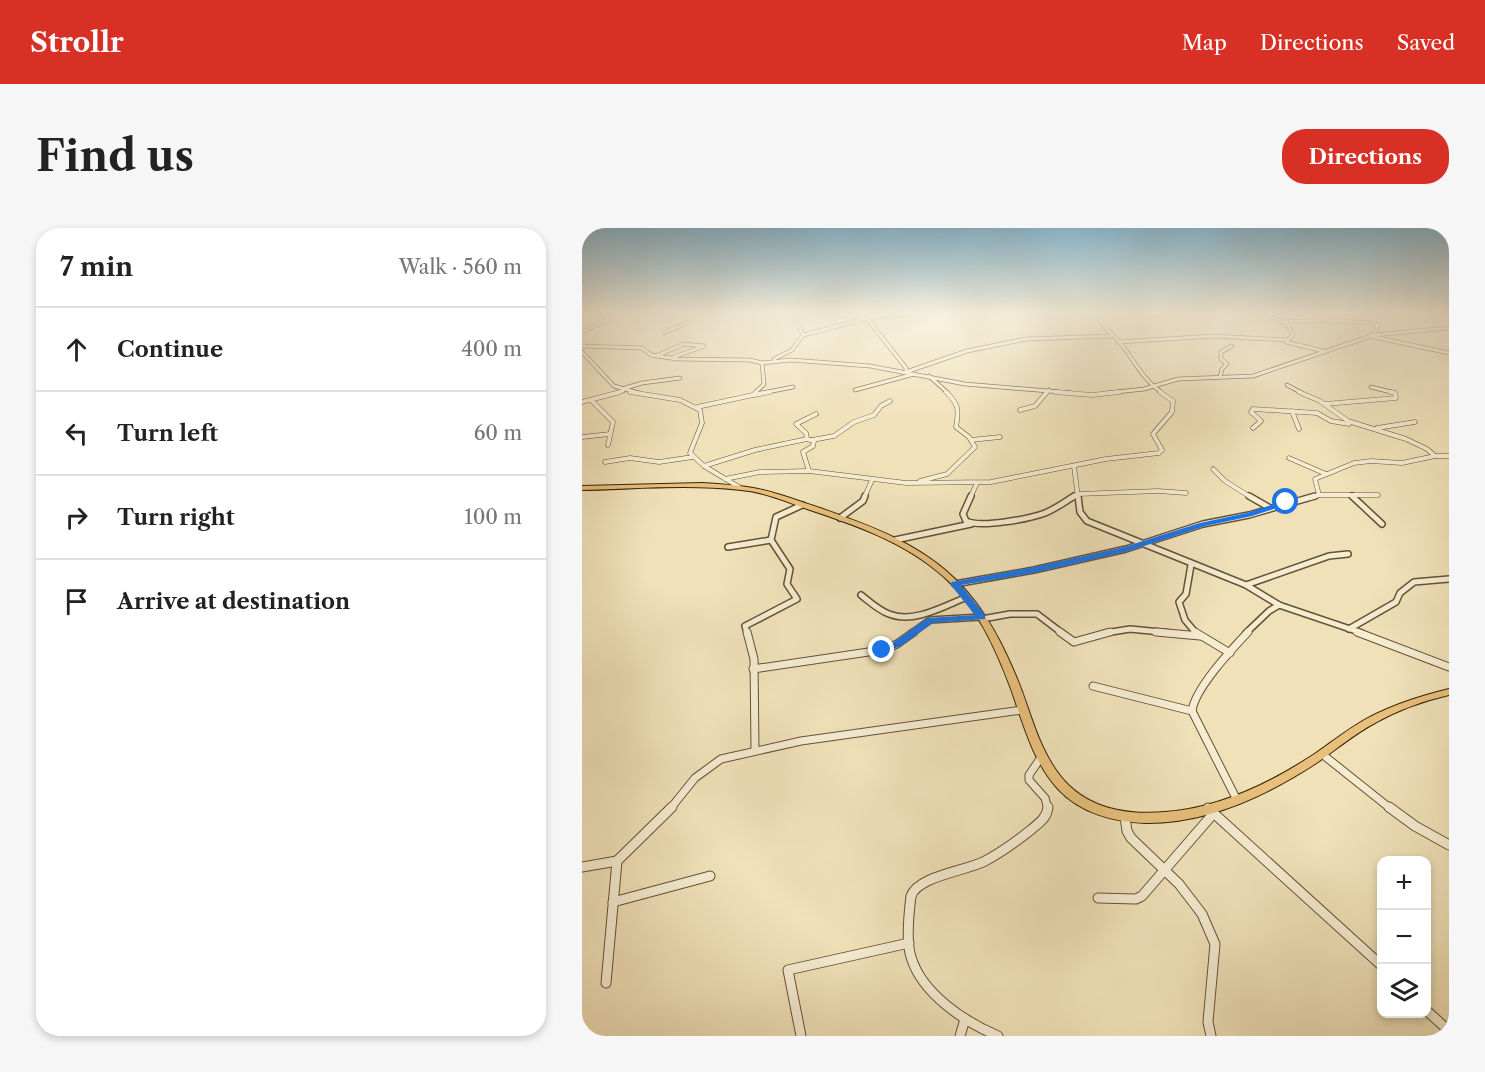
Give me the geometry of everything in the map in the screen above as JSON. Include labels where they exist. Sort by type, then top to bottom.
[{"type":"main road","points":[[582,489],[739,488],[764,492],[895,540],[932,564],[955,584],[982,618],[1004,659],[1032,740],[1053,777],[1086,805],[1125,817],[1210,811],[1285,778],[1351,733],[1388,712],[1449,692]]},
{"type":"street","points":[[645,350],[656,357],[670,359],[750,360],[762,363],[793,350]]},
{"type":"street","points":[[656,357],[672,350]]},
{"type":"street","points":[[670,359],[694,350]]},
{"type":"street","points":[[892,350],[906,368],[906,372]]},
{"type":"street","points":[[906,372],[973,350]]},
{"type":"street","points":[[725,479],[760,472],[809,471],[906,483],[977,483],[1024,477],[1106,459],[1159,453],[1162,450],[1153,434],[1172,412],[1173,401],[1148,381],[1124,350]]},
{"type":"street","points":[[1220,377],[1222,369],[1227,364],[1221,359],[1221,352],[1225,350]]},
{"type":"street","points":[[1320,350],[1326,351]]},
{"type":"street","points":[[770,361],[870,366],[965,384],[1099,395],[1154,386],[1179,379],[1260,375],[1274,367],[1330,350]]},
{"type":"street","points":[[1434,350],[1449,353]]},
{"type":"street","points":[[582,352],[614,385],[624,390],[686,401],[697,407],[703,416],[702,426],[690,453],[704,466],[739,488]]},
{"type":"street","points":[[753,395],[762,387],[765,379],[762,363]]},
{"type":"street","points":[[855,390],[917,374]]},
{"type":"street","points":[[906,483],[947,474],[975,447],[971,440],[956,427],[959,408],[955,400],[929,376]]},
{"type":"street","points":[[582,402],[642,383],[680,378]]},
{"type":"street","points":[[1287,385],[1301,395],[1325,404],[1342,418],[1356,424]]},
{"type":"street","points":[[697,407],[793,387]]},
{"type":"street","points":[[1325,404],[1356,400],[1391,401],[1396,398],[1395,393],[1371,387]]},
{"type":"street","points":[[1020,410],[1035,406],[1049,390]]},
{"type":"street","points":[[591,400],[613,422],[609,444]]},
{"type":"street","points":[[704,466],[755,450],[834,436],[854,422],[874,415],[890,401]]},
{"type":"street","points":[[1253,428],[1261,421],[1250,410],[1317,413],[1334,422],[1373,428],[1429,451],[1435,456]]},
{"type":"street","points":[[1292,411],[1299,429]]},
{"type":"street","points":[[809,471],[803,452],[813,446],[814,441],[809,440],[806,433],[796,424],[816,414]]},
{"type":"street","points":[[1373,428],[1415,422]]},
{"type":"street","points":[[582,437],[610,434]]},
{"type":"street","points":[[971,440],[1000,437]]},
{"type":"street","points":[[1318,495],[1313,481],[1326,474],[1364,462],[1402,463],[1435,456],[1449,456]]},
{"type":"street","points":[[605,462],[630,458],[666,462],[693,457]]},
{"type":"street","points":[[1289,458],[1326,474]]},
{"type":"street","points":[[1074,466],[1082,516],[1087,521],[1191,565],[1246,585],[1279,605],[1349,629],[1449,668]]},
{"type":"street","points":[[1213,469],[1223,482],[1253,496],[1270,508]]},
{"type":"street","points":[[840,518],[863,501],[872,480]]},
{"type":"street","points":[[972,524],[966,521],[963,514],[977,483]]},
{"type":"street","points":[[895,540],[972,524],[1002,522],[1045,513],[1078,494],[1158,491],[1186,493]]},
{"type":"street","points":[[955,584],[1042,568],[1144,544],[1203,524],[1318,495],[1378,495]]},
{"type":"street","points":[[1350,495],[1382,524]]},
{"type":"street","points":[[755,750],[752,648],[745,626],[797,599],[788,584],[790,569],[771,540],[776,517],[802,505]]},
{"type":"street","points":[[728,547],[771,540]]},
{"type":"street","points":[[1246,585],[1329,556],[1348,554]]},
{"type":"street","points":[[1191,565],[1186,594],[1179,602],[1180,612],[1187,624],[1200,636],[1230,653]]},
{"type":"street","points":[[1349,629],[1396,602],[1400,593],[1414,582],[1449,579]]},
{"type":"street","points":[[861,595],[883,611],[897,616],[926,612],[967,597]]},
{"type":"street","points":[[1237,800],[1192,711],[1193,703],[1230,653],[1262,617],[1279,605]]},
{"type":"street","points":[[753,669],[882,650],[897,644],[930,620],[982,618],[1010,614],[1037,614],[1074,642],[1116,630],[1130,629],[1200,636]]},
{"type":"street","points":[[1093,686],[1120,690],[1160,705],[1192,711]]},
{"type":"street","points":[[582,867],[617,861],[667,812],[695,778],[721,759],[801,741],[1022,710]]},
{"type":"street","points":[[1322,754],[1410,822],[1449,845]]},
{"type":"street","points":[[998,1036],[965,1019],[919,975],[909,943],[911,895],[915,888],[968,869],[997,855],[1047,815],[1049,808],[1046,800],[1029,780],[1029,775],[1041,756]]},
{"type":"street","points":[[1098,898],[1136,899],[1142,896],[1210,811],[1380,964]]},
{"type":"street","points":[[1125,817],[1127,831],[1131,838],[1179,884],[1202,914],[1215,944],[1208,1022],[1211,1036]]},
{"type":"street","points":[[606,983],[617,861]]},
{"type":"street","points":[[614,902],[710,876]]},
{"type":"street","points":[[801,1036],[789,970],[909,943]]},
{"type":"street","points":[[1431,1015],[1449,1031]]},
{"type":"street","points":[[960,1036],[965,1019]]},
{"type":"route","points":[[882,650],[897,644],[930,620],[981,617],[955,584],[1034,570],[1126,549],[1203,524],[1249,515],[1286,502]]}]
